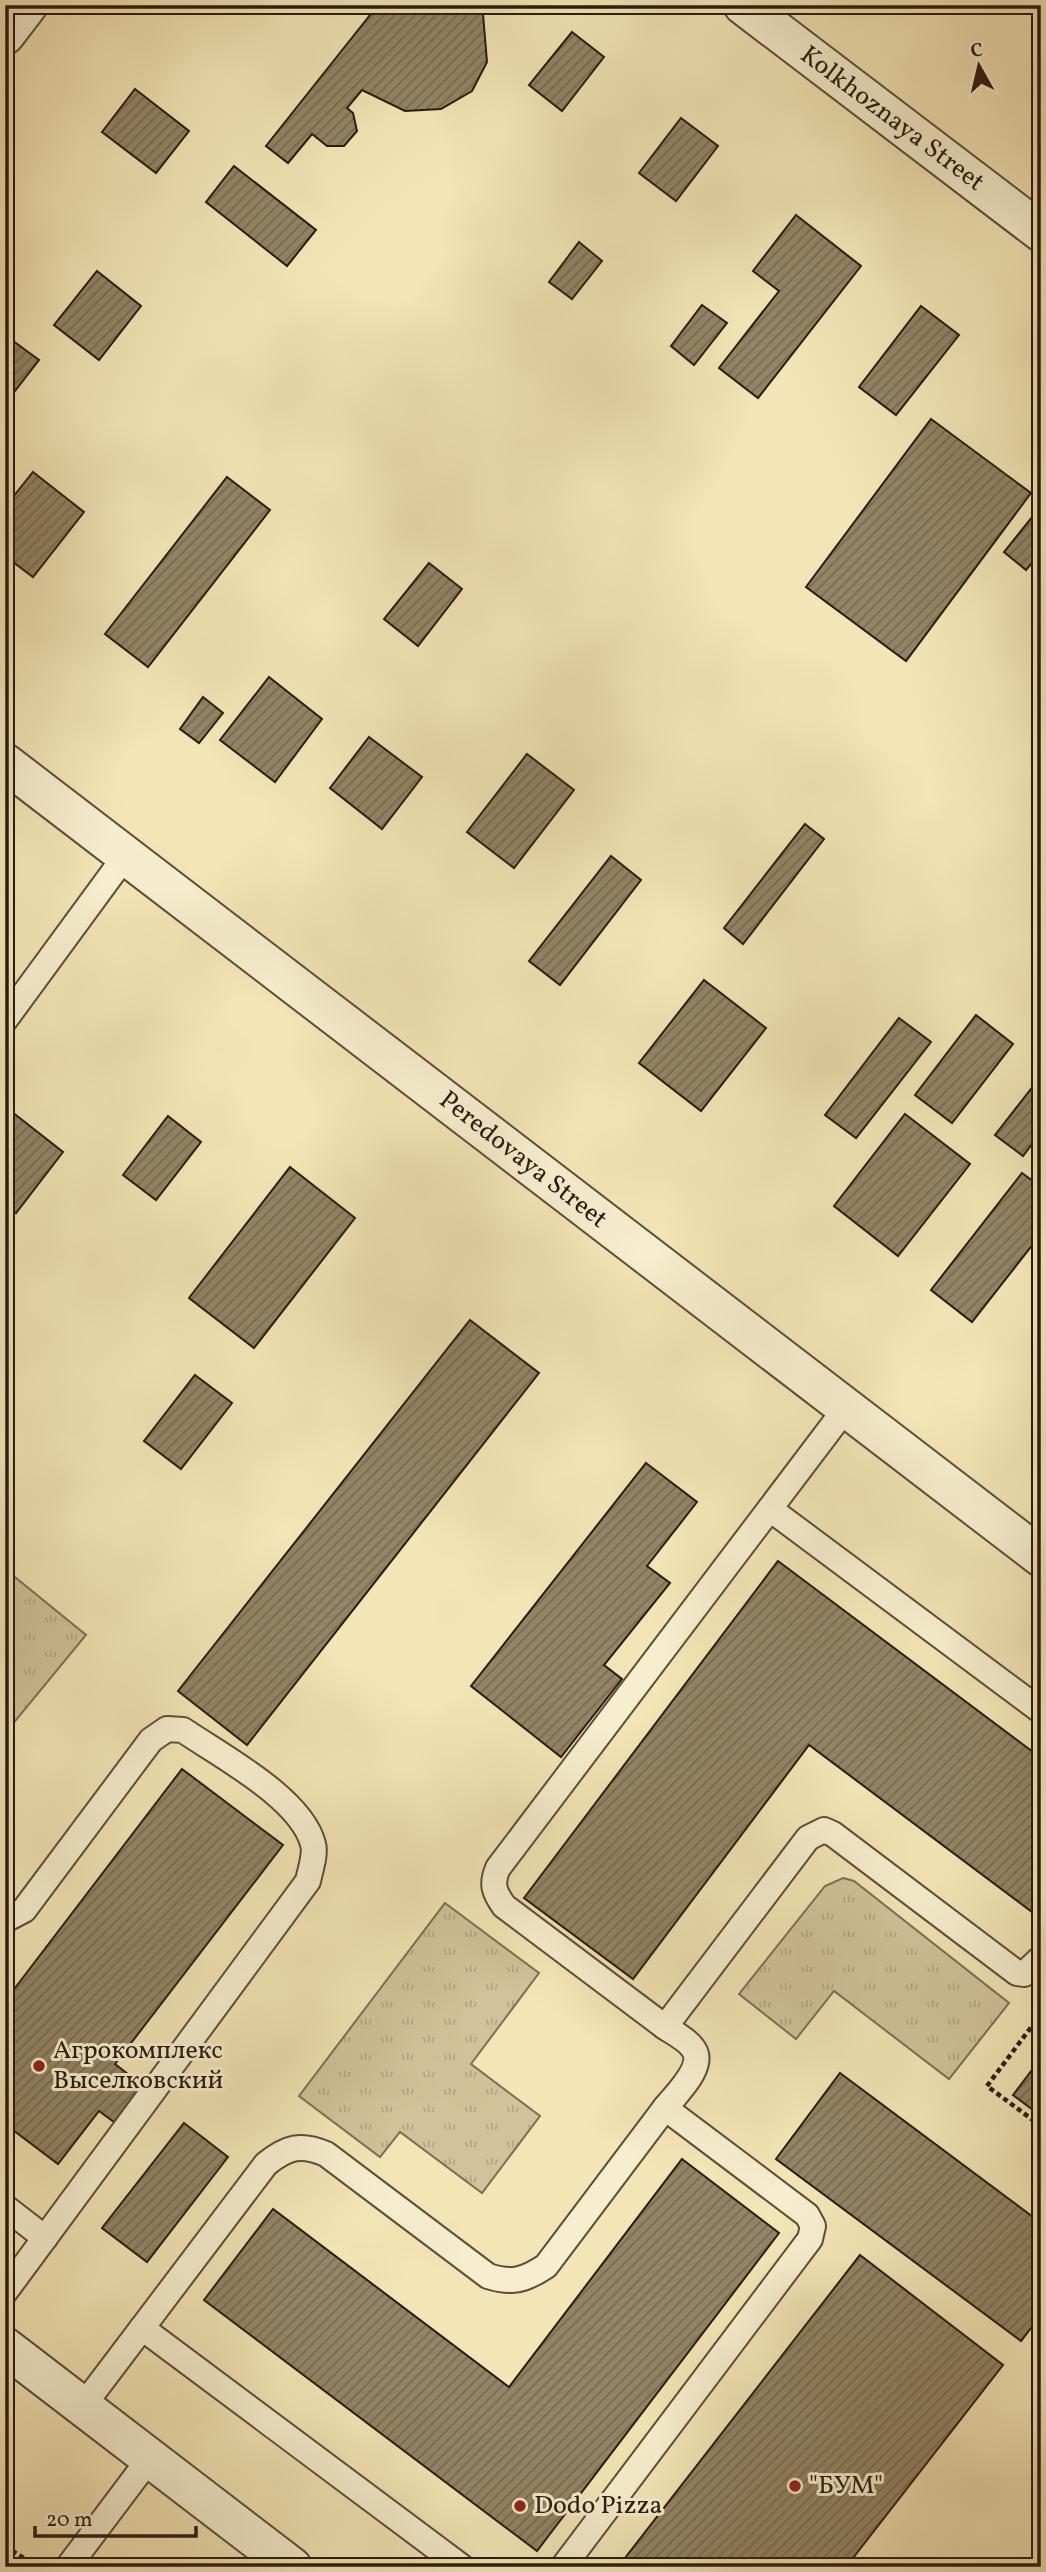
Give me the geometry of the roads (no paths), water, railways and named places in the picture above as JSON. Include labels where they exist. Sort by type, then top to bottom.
[{"type":"street","points":[[5,35],[28,5]]},
{"type":"street","name":"Kolkhoznaya Street","points":[[743,5],[1041,232]]},
{"type":"street","name":"Peredovaya Street","points":[[5,763],[1041,1556]]},
{"type":"street","points":[[5,2347],[292,2567]]},
{"type":"lane","points":[[5,1020],[126,855]]},
{"type":"lane","points":[[83,2406],[266,2164],[283,2150],[306,2145],[326,2154],[488,2276],[506,2282],[527,2279],[546,2266],[695,2069],[697,2058],[693,2048],[504,1906],[495,1893],[493,1880],[498,1868],[846,1408]]},
{"type":"lane","points":[[770,1509],[1041,1712]]},
{"type":"lane","points":[[5,1920],[24,1910],[151,1740],[167,1729],[183,1730],[277,1796],[300,1819],[314,1846],[308,1881],[5,2292]]},
{"type":"lane","points":[[665,2027],[808,1838],[824,1830],[1017,1973],[1024,1974],[1041,1958]]},
{"type":"lane","points":[[563,2567],[810,2239],[813,2226],[807,2215],[665,2108]]},
{"type":"lane","points":[[5,2207],[45,2238]]},
{"type":"lane","points":[[142,2328],[462,2567]]},
{"type":"lane","points":[[68,2567],[150,2458]]},
{"type":"place","name":"Агрокомплекс Выселковский","points":[[39,2066]]},
{"type":"place","name":"\"БУМ\"","points":[[795,2486]]},
{"type":"place","name":"Dodo Pizza","points":[[520,2506]]}]
